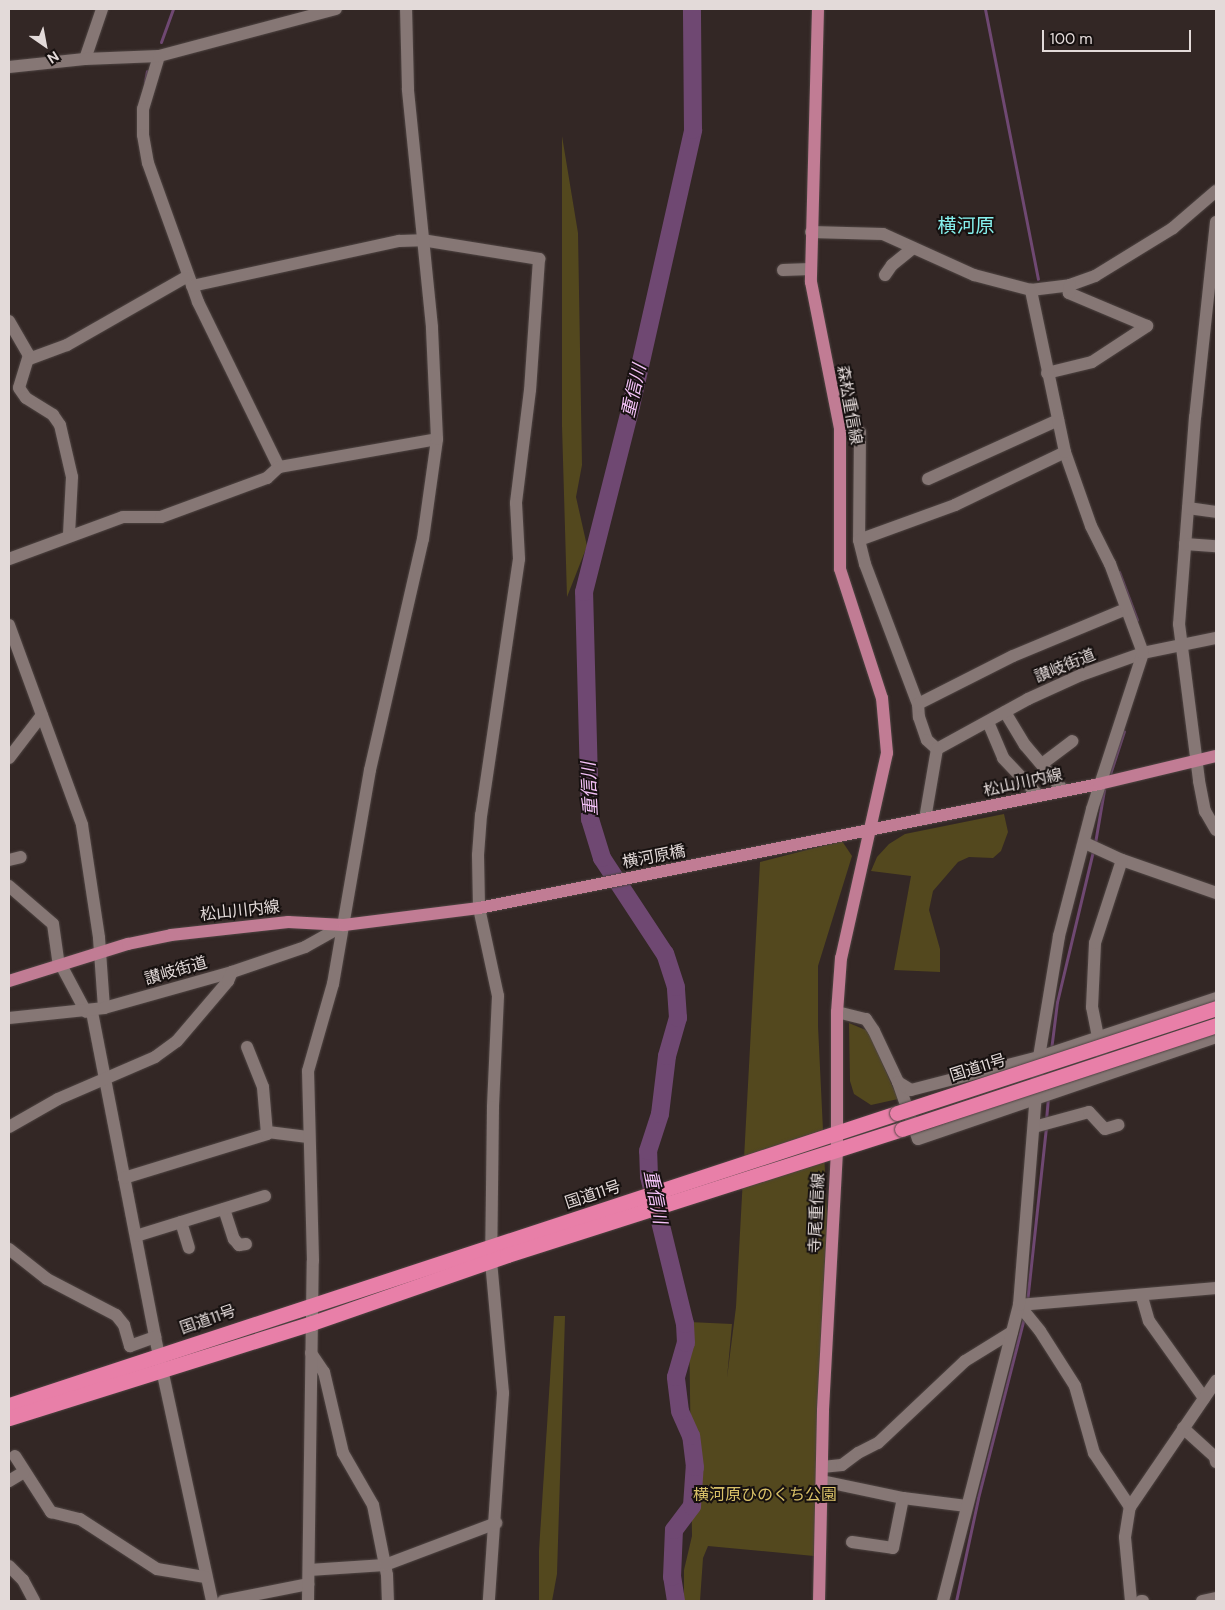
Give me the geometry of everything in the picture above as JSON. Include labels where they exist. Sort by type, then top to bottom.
[{"type":"highway","name":"国道11号","points":[[9,1418],[312,1323],[507,1248],[897,1113],[1216,1008]]},
{"type":"highway","name":"国道11号","points":[[507,1248],[837,1151],[1216,1025]]},
{"type":"highway","name":"国道11号","points":[[9,1404],[159,1356],[312,1303],[492,1254]]},
{"type":"main road","name":"森松重信線","points":[[818,9],[811,270],[814,309],[840,428],[840,569],[886,718],[887,753],[870,829]]},
{"type":"main road","name":"松山川内線","points":[[834,837],[1099,784],[1216,756]]},
{"type":"main road","name":"寺尾重信線","points":[[819,1601],[822,1474],[838,1134],[837,1012],[841,958],[870,829]]},
{"type":"main road","name":"横河原橋","points":[[480,908],[834,837]]},
{"type":"main road","name":"松山川内線","points":[[9,981],[100,955],[128,944],[216,928],[288,922],[344,925],[480,908]]},
{"type":"street","points":[[85,59],[102,9]]},
{"type":"street","points":[[9,67],[85,59],[159,56],[336,9]]},
{"type":"street","points":[[308,1601],[312,1323],[308,1137],[309,1064],[333,984],[370,770],[423,539],[436,439],[432,327],[408,90],[406,9]]},
{"type":"street","points":[[159,56],[143,109],[143,135],[148,163],[190,281],[279,467]]},
{"type":"street","points":[[811,232],[875,232],[994,282],[1031,290],[1070,285],[1094,276],[1153,241],[1189,216],[1216,191]]},
{"type":"street","points":[[1216,222],[1188,508],[1180,643],[1206,811],[1216,830]]},
{"type":"street","points":[[69,534],[72,477],[60,425],[53,415],[22,393],[14,380],[30,359],[67,345],[190,281],[399,241],[422,240],[539,259],[530,390],[516,503],[519,559],[481,815],[480,908],[498,996],[493,1108],[492,1254],[503,1393],[496,1523],[489,1601]]},
{"type":"street","points":[[886,275],[897,260],[914,248]]},
{"type":"street","points":[[783,270],[811,270]]},
{"type":"street","points":[[1050,372],[1092,362],[1147,326],[1069,293],[1070,285]]},
{"type":"street","points":[[944,1601],[966,1506],[1019,1305],[1039,1057],[1059,936],[1099,784],[1146,652],[1126,609],[1110,564],[1091,526],[1065,452],[1050,372],[1031,290]]},
{"type":"street","points":[[9,321],[27,346],[30,359]]},
{"type":"street","points":[[928,479],[1058,420]]},
{"type":"street","points":[[860,432],[859,540],[874,592],[918,704],[919,717],[927,740],[937,749],[926,819]]},
{"type":"street","points":[[9,559],[69,534],[123,517],[161,517],[267,478],[279,467],[436,439]]},
{"type":"street","points":[[859,540],[955,505],[1065,452]]},
{"type":"street","points":[[1188,508],[1216,512]]},
{"type":"street","points":[[1185,544],[1216,546]]},
{"type":"street","points":[[918,704],[1014,656],[1126,609]]},
{"type":"street","points":[[9,625],[82,825],[100,955],[94,1011],[104,1079],[162,1371],[205,1576],[212,1601]]},
{"type":"street","name":"讃岐街道","points":[[937,749],[1005,712],[1081,675],[1146,652],[1180,643],[1216,638]]},
{"type":"street","points":[[1005,712],[1024,745],[1064,791]]},
{"type":"street","points":[[9,758],[42,715]]},
{"type":"street","points":[[988,722],[1003,758],[1012,771],[1039,796]]},
{"type":"street","points":[[1042,764],[1072,741]]},
{"type":"street","points":[[1085,843],[1122,860],[1216,893]]},
{"type":"street","points":[[1105,1074],[1092,1008],[1095,943],[1122,860]]},
{"type":"street","points":[[9,886],[53,924],[60,966],[94,1011]]},
{"type":"street","name":"讃岐街道","points":[[9,1018],[94,1011],[232,972],[305,947],[344,925]]},
{"type":"street","points":[[9,1128],[58,1099],[155,1057],[177,1041],[228,981],[232,972]]},
{"type":"street","points":[[898,1082],[911,1090],[1039,1057],[1097,1036],[1216,998]]},
{"type":"street","points":[[837,1012],[866,1019],[898,1082],[918,1139],[1216,1036]]},
{"type":"street","points":[[247,1047],[263,1087],[268,1132]]},
{"type":"street","points":[[1034,1127],[1089,1112],[1105,1129],[1118,1125]]},
{"type":"street","points":[[124,1178],[268,1132],[308,1137]]},
{"type":"street","points":[[136,1236],[265,1197]]},
{"type":"street","points":[[224,1209],[234,1240],[239,1245],[246,1244]]},
{"type":"street","points":[[181,1222],[189,1248]]},
{"type":"street","points":[[9,1249],[36,1272],[116,1315],[124,1325],[130,1346],[155,1337]]},
{"type":"street","points":[[1019,1305],[1142,1296],[1216,1288]]},
{"type":"street","points":[[1142,1296],[1149,1321],[1204,1398]]},
{"type":"street","points":[[1019,1305],[1040,1331],[1074,1386],[1094,1453],[1130,1507]]},
{"type":"street","points":[[822,1474],[842,1466],[858,1453],[878,1443],[965,1361],[1012,1332]]},
{"type":"street","points":[[311,1353],[324,1372],[343,1453],[373,1505],[385,1565],[388,1601]]},
{"type":"street","points":[[1130,1601],[1124,1536],[1130,1507],[1182,1428],[1216,1381]]},
{"type":"street","points":[[1182,1428],[1215,1457],[1216,1462]]},
{"type":"street","points":[[15,1456],[51,1512],[80,1519],[157,1569],[205,1576]]},
{"type":"street","points":[[9,1481],[24,1472]]},
{"type":"street","points":[[822,1474],[903,1498],[966,1506]]},
{"type":"street","points":[[852,1542],[894,1548],[903,1498]]},
{"type":"street","points":[[309,1570],[385,1565],[496,1523]]},
{"type":"street","points":[[9,1566],[23,1580],[34,1601]]},
{"type":"street","points":[[223,1601],[308,1584]]},
{"type":"street","points":[[1202,1601],[1216,1598]]},
{"type":"green space","points":[[562,136],[578,233],[582,465],[576,497],[587,546],[567,597],[562,426]]},
{"type":"green space","points":[[1004,814],[1008,832],[1001,851],[993,858],[969,857],[958,862],[933,891],[929,910],[940,949],[940,972],[894,970],[911,876],[871,871],[877,857],[889,844],[905,834]]},
{"type":"green space","name":"横河原ひのくち公園","points":[[842,841],[852,856],[818,966],[818,1026],[827,1214],[814,1556],[708,1546],[703,1558],[700,1601],[684,1601],[684,1570],[692,1536],[689,1322],[732,1324],[727,1378],[736,1307],[760,862]]},
{"type":"green space","points":[[849,1023],[868,1031],[898,1099],[871,1105],[854,1094],[850,1081]]},
{"type":"green space","points":[[554,1316],[565,1316],[557,1574],[552,1601],[539,1601],[539,1551]]},
{"type":"waterway","points":[[161,42],[173,9]]},
{"type":"waterway","name":"重信川","points":[[676,1601],[672,1577],[674,1530],[692,1506],[695,1467],[691,1436],[680,1411],[676,1377],[686,1343],[685,1324],[649,1176],[648,1151],[660,1114],[667,1056],[678,1018],[676,987],[665,954],[602,858],[590,819],[584,592],[631,406],[693,130],[692,9]]},
{"type":"waterway","points":[[985,9],[1038,279]]},
{"type":"waterway","points":[[145,82],[147,71]]},
{"type":"waterway","points":[[1119,572],[1137,620]]},
{"type":"waterway","points":[[1109,777],[1124,731]]},
{"type":"waterway","points":[[1095,843],[1104,790]]},
{"type":"waterway","points":[[1051,1050],[1057,1002],[1093,851]]},
{"type":"waterway","points":[[1046,1120],[1048,1099]]},
{"type":"waterway","points":[[1027,1302],[1046,1126]]},
{"type":"waterway","points":[[956,1601],[978,1498],[1024,1318]]},
{"type":"district","name":"横河原","points":[[966,226]]}]
